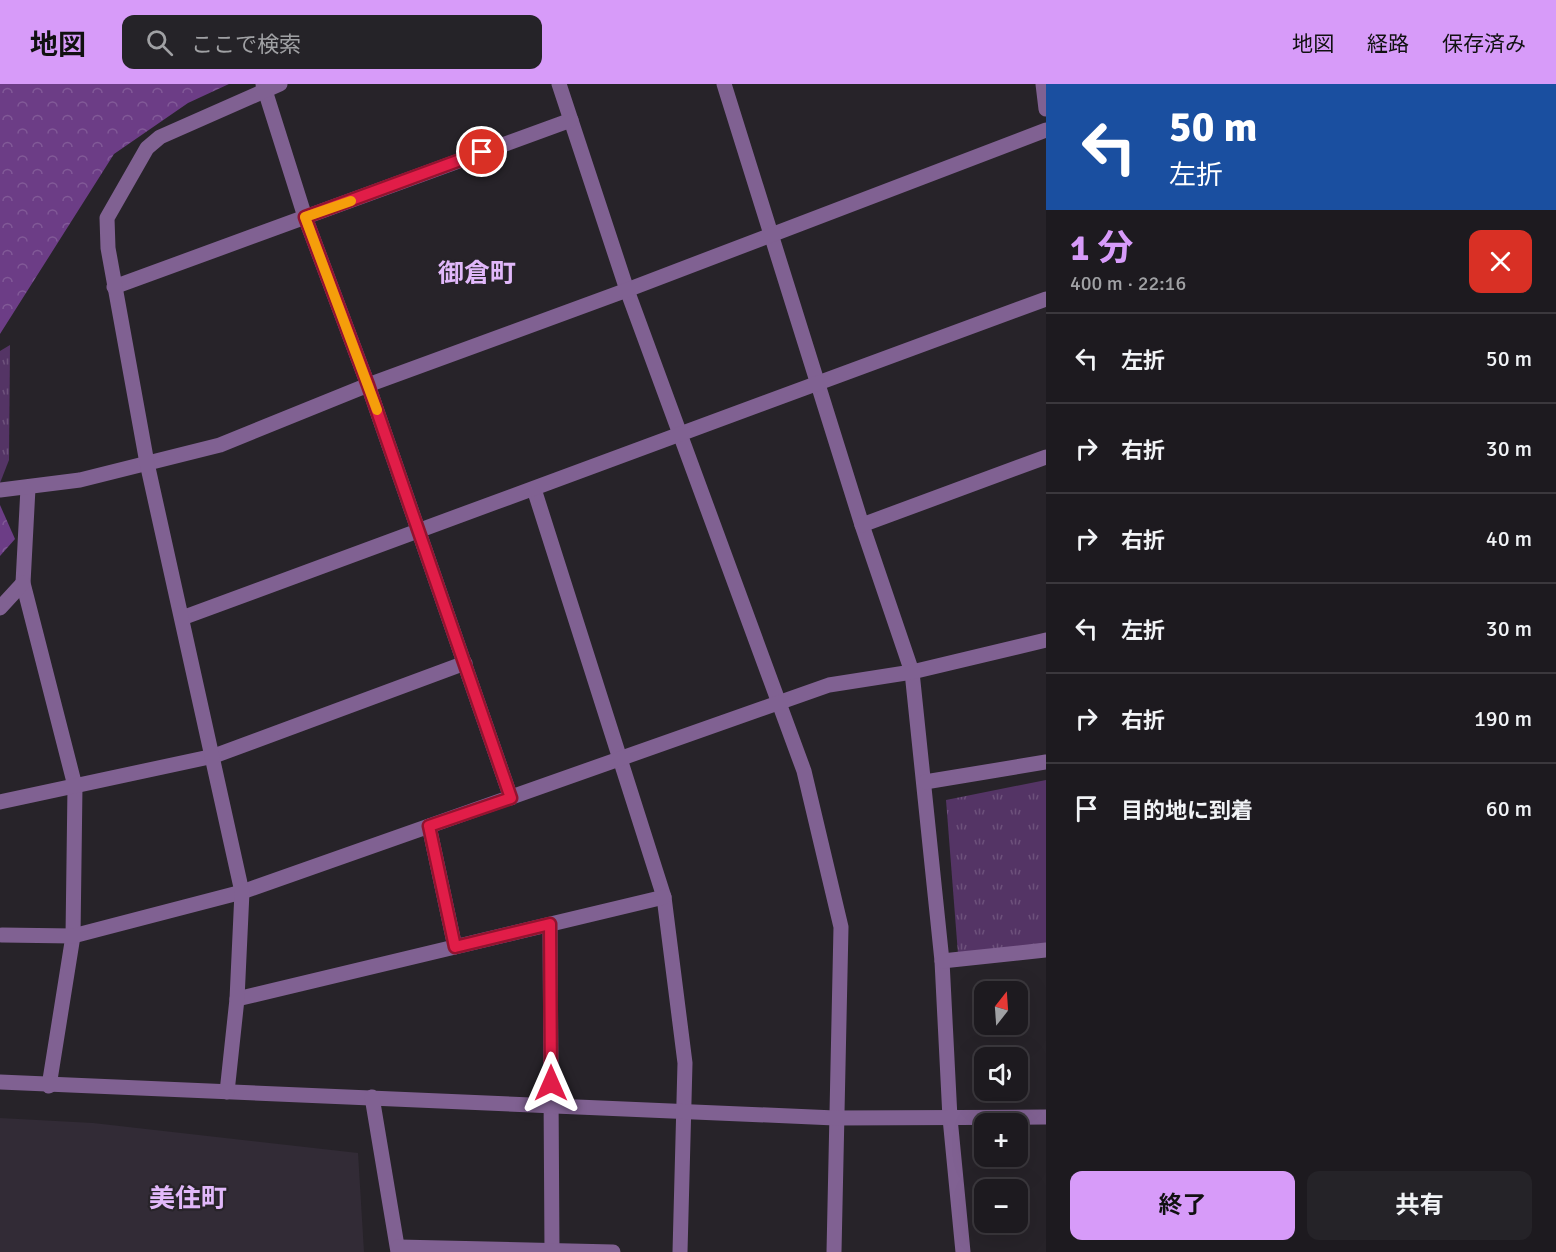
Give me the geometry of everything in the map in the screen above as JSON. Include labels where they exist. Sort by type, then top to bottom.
[{"type":"street","points":[[227,1092],[237,999],[242,892],[214,756],[147,463],[114,287],[106,218],[147,148],[160,137],[263,87],[280,84]]},
{"type":"street","points":[[559,84],[627,290],[804,771],[841,927],[835,1118],[834,1252]]},
{"type":"street","points":[[724,84],[862,525],[912,672],[942,961],[950,1118],[963,1252]]},
{"type":"street","points":[[1043,84],[1046,109]]},
{"type":"street","points":[[263,87],[305,217],[368,385],[511,798]]},
{"type":"street","points":[[114,287],[571,120]]},
{"type":"street","points":[[0,490],[80,480],[220,445],[368,385],[627,290],[1046,130]]},
{"type":"street","points":[[182,618],[1046,299]]},
{"type":"street","points":[[862,525],[1046,457]]},
{"type":"street","points":[[28,488],[23,584],[75,786],[73,936],[49,1086]]},
{"type":"street","points":[[534,489],[664,897],[685,1063],[680,1252]]},
{"type":"street","points":[[0,608],[23,584]]},
{"type":"street","points":[[1,933],[73,936],[242,892],[778,701],[829,685],[912,672],[1046,640]]},
{"type":"street","points":[[0,802],[214,756],[465,663]]},
{"type":"street","points":[[925,782],[1046,762]]},
{"type":"street","points":[[429,826],[455,947]]},
{"type":"street","points":[[237,999],[664,897]]},
{"type":"street","points":[[550,924],[552,1251]]},
{"type":"street","points":[[942,961],[1046,950]]},
{"type":"street","points":[[0,1082],[49,1086],[372,1097],[835,1118],[1046,1117]]},
{"type":"street","points":[[372,1097],[398,1250],[614,1252]]},
{"type":"shaded area","points":[[0,1118],[93,1123],[358,1153],[364,1252],[0,1252]]},
{"type":"green space","points":[[0,84],[229,84],[188,103],[114,154],[0,334]]},
{"type":"green space","points":[[10,345],[9,460],[0,483],[0,351]]},
{"type":"green space","points":[[0,505],[15,539],[0,556]]},
{"type":"green space","points":[[1046,780],[1046,946],[958,954],[946,800]]},
{"type":"slow traffic","points":[[351,201],[305,217],[377,410]]},
{"type":"district","name":"御倉町","points":[[477,274]]},
{"type":"district","name":"美住町","points":[[188,1199]]},
{"type":"route","points":[[482,152],[305,217],[368,385],[511,798],[429,826],[455,947],[550,924],[551,1083]]}]
